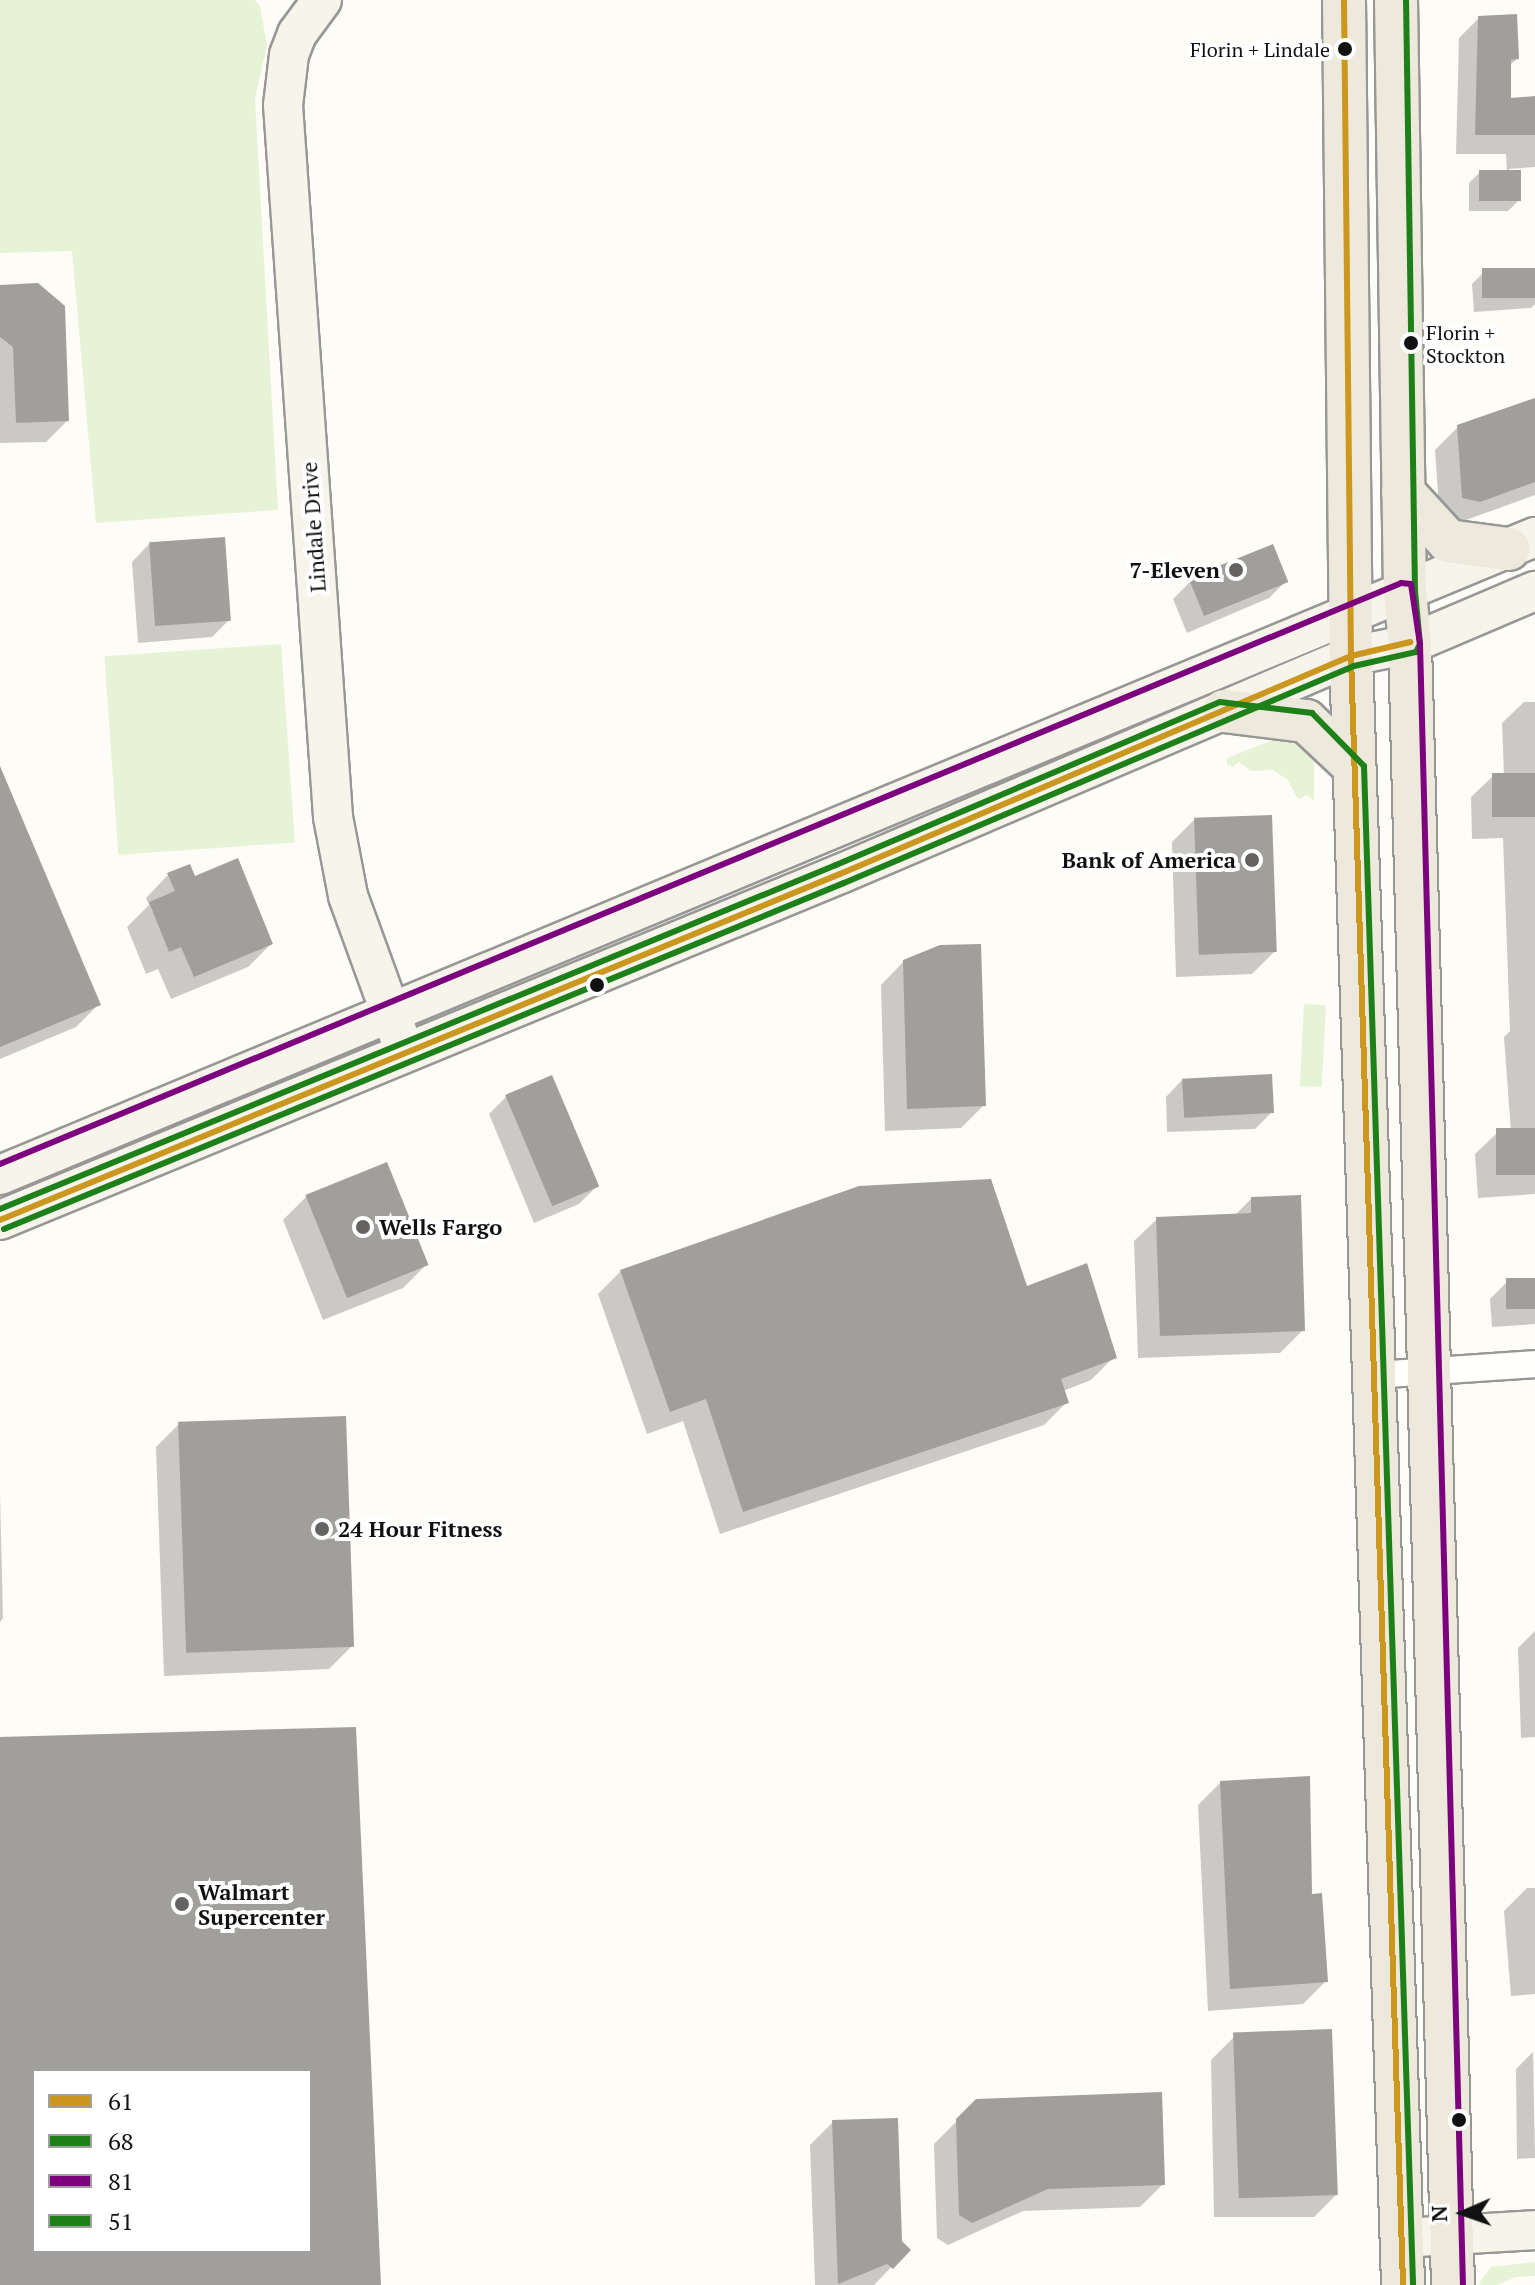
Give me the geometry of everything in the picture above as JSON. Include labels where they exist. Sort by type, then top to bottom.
[{"type":"main road","points":[[1344,0],[1351,656],[1403,2285]]},
{"type":"main road","points":[[1396,0],[1405,592],[1410,644],[1453,2285]]},
{"type":"main road","name":"Lindale Drive","points":[[310,4],[289,55],[283,105],[333,817],[348,896],[390,1015],[407,1053]]},
{"type":"main road","points":[[1403,492],[1448,541],[1521,543]]},
{"type":"main road","points":[[0,1175],[1521,543]]},
{"type":"main road","points":[[0,1220],[407,1053],[1351,656],[1410,644],[1535,591]]},
{"type":"main road","points":[[1224,711],[1306,721],[1354,766]]},
{"type":"main road","points":[[1402,2238],[1535,2230]]},
{"type":"street","points":[[1374,1375],[1535,1364]]},
{"type":"green space","points":[[0,0],[255,0],[260,6],[267,45],[255,99],[278,510],[96,523],[72,251],[0,253]]},
{"type":"green space","points":[[281,644],[295,843],[118,855],[104,656]]},
{"type":"green space","points":[[1285,735],[1310,749],[1314,758],[1314,801],[1307,795],[1298,799],[1287,779],[1272,770],[1251,771],[1239,762],[1233,767],[1227,765],[1227,758]]},
{"type":"green space","points":[[1304,1004],[1326,1005],[1322,1087],[1300,1086]]},
{"type":"green space","points":[[1535,2262],[1535,2276],[1516,2277],[1497,2285],[1478,2285],[1491,2267]]},
{"type":"building","points":[[1517,14],[1519,59],[1511,60],[1511,98],[1535,96],[1535,135],[1475,135],[1478,16]]},
{"type":"building","points":[[1479,170],[1521,170],[1521,201],[1479,201]]},
{"type":"building","points":[[1482,268],[1535,268],[1535,298],[1482,298]]},
{"type":"building","points":[[38,283],[65,306],[69,421],[16,423],[13,347],[0,337],[0,285]]},
{"type":"building","points":[[1535,398],[1535,482],[1480,502],[1462,498],[1457,425]]},
{"type":"building","points":[[225,537],[231,621],[155,626],[149,542]]},
{"type":"building","points":[[1273,544],[1288,582],[1204,616],[1189,578]]},
{"type":"building","points":[[0,766],[101,1005],[0,1047]]},
{"type":"building","points":[[1492,773],[1535,773],[1535,817],[1492,817]]},
{"type":"building","points":[[1272,815],[1277,952],[1199,955],[1194,818]]},
{"type":"building","points":[[238,858],[273,944],[194,977],[181,947],[169,952],[149,902],[175,891],[167,873],[190,864],[195,876]]},
{"type":"building","points":[[981,944],[986,1106],[907,1109],[903,960],[940,945]]},
{"type":"building","points":[[1272,1074],[1274,1113],[1184,1118],[1182,1079]]},
{"type":"building","points":[[552,1075],[599,1186],[552,1206],[505,1095]]},
{"type":"building","points":[[1496,1128],[1535,1128],[1535,1175],[1496,1175]]},
{"type":"building","points":[[387,1162],[429,1265],[347,1298],[305,1195]]},
{"type":"building","points":[[991,1179],[1027,1286],[1087,1263],[1117,1358],[1061,1379],[1069,1403],[743,1512],[706,1399],[670,1412],[620,1270],[859,1186]]},
{"type":"building","points":[[1301,1195],[1305,1331],[1160,1336],[1156,1217],[1251,1213],[1251,1197]]},
{"type":"building","points":[[1506,1278],[1535,1278],[1535,1309],[1506,1309]]},
{"type":"building","points":[[346,1416],[354,1647],[186,1653],[178,1422]]},
{"type":"building","name":"Walmart Supercenter","points":[[356,1727],[381,2285],[0,2285],[0,1737]]},
{"type":"building","points":[[1310,1776],[1312,1894],[1322,1893],[1328,1982],[1230,1989],[1220,1781]]},
{"type":"building","points":[[1332,2029],[1338,2195],[1239,2198],[1233,2032]]},
{"type":"building","points":[[1162,2092],[1165,2185],[1048,2189],[972,2223],[959,2215],[956,2119],[976,2099]]},
{"type":"building","points":[[898,2118],[902,2241],[911,2250],[893,2269],[887,2264],[838,2284],[832,2120]]},
{"type":"transit line","name":"61","points":[[1344,0],[1351,656],[1403,2285]]},
{"type":"transit line","name":"68","points":[[4,1229],[844,883],[1354,666],[1416,652],[1420,644],[1415,591],[1406,0]]},
{"type":"transit line","name":"81","points":[[0,1164],[1401,583],[1411,584],[1420,644],[1463,2285]]},
{"type":"transit line","name":"61","points":[[0,1220],[840,874],[1351,656],[1410,642]]},
{"type":"transit line","name":"51","points":[[0,1209],[836,865],[1220,702],[1312,713],[1364,766],[1413,2285]]},
{"type":"place","name":"Florin + Lindale","points":[[1345,49]]},
{"type":"place","name":"Florin + Stockton","points":[[1411,343]]},
{"type":"place","name":"7-Eleven","points":[[1236,570]]},
{"type":"place","name":"Bank of America","points":[[1252,860]]},
{"type":"place","name":"Wells Fargo","points":[[363,1227]]},
{"type":"place","name":"24 Hour Fitness","points":[[322,1529]]},
{"type":"place","name":"Walmart Supercenter","points":[[182,1904]]}]
